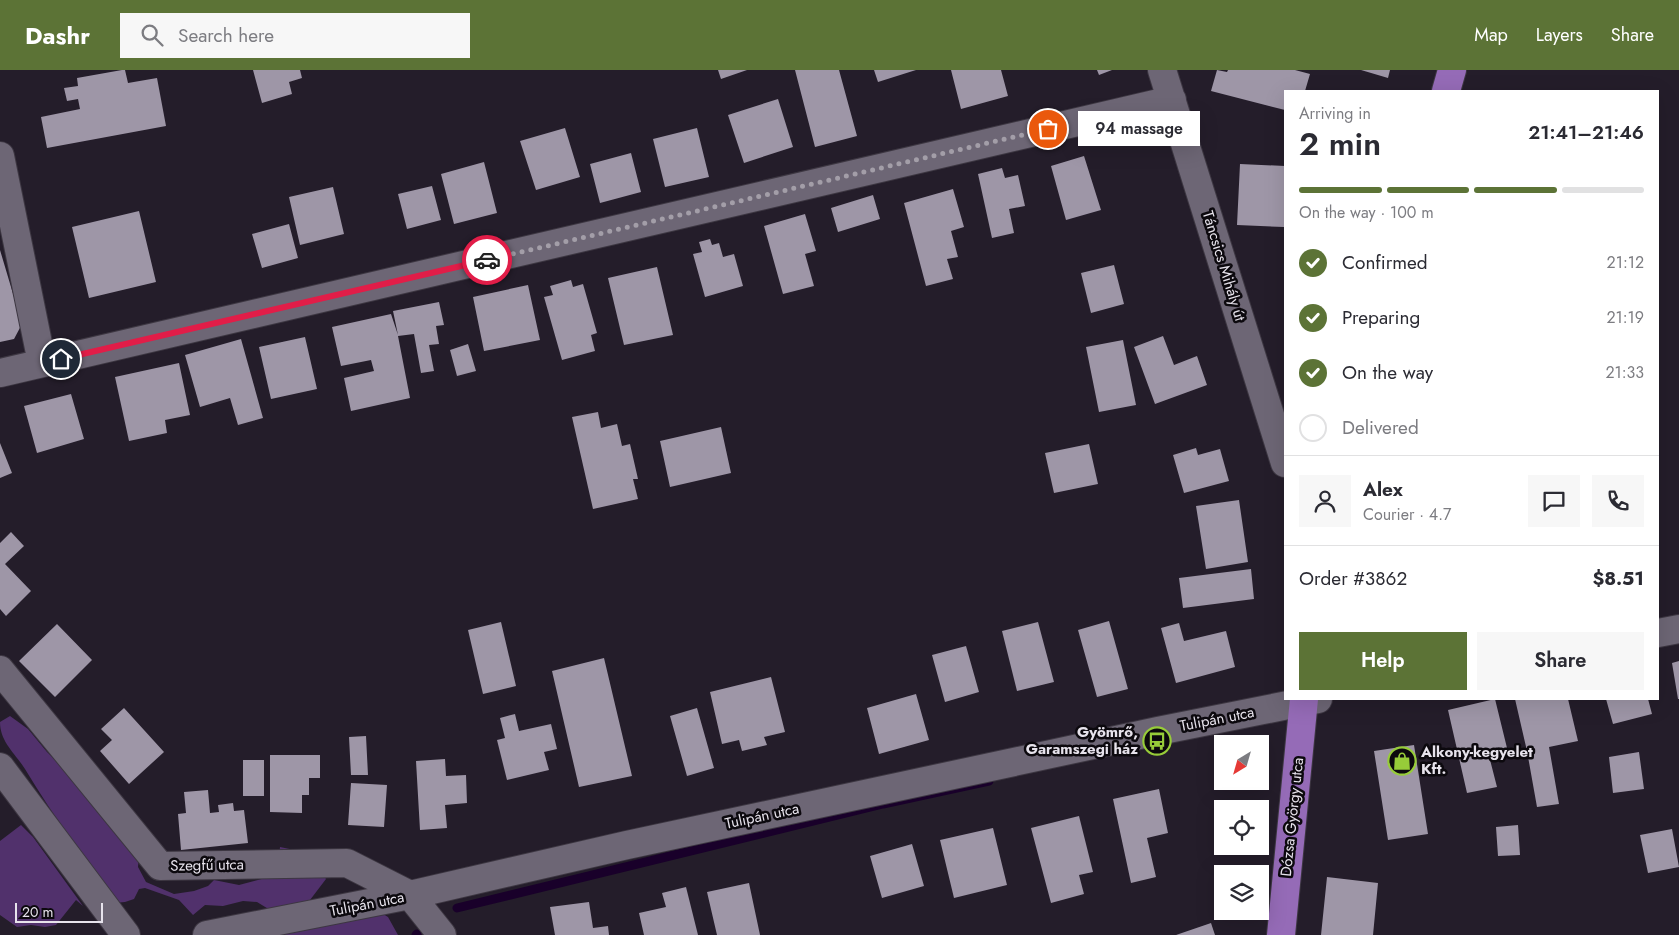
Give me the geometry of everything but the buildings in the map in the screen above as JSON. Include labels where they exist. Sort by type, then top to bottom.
[{"type":"main road","points":[[1446,90],[1452,70]]},
{"type":"main road","name":"Dózsa György utca","points":[[1281,935],[1308,700]]},
{"type":"street","name":"Táncsics Mihály út","points":[[1162,70],[1284,460]]},
{"type":"street","points":[[0,373],[1172,100]]},
{"type":"street","points":[[0,156],[42,363]]},
{"type":"street","points":[[1659,633],[1679,629]]},
{"type":"street","name":"Szegfű utca","points":[[0,670],[160,866],[347,863],[410,895]]},
{"type":"street","name":"Tulipán utca","points":[[207,935],[410,895],[646,840],[1308,700]]},
{"type":"street","points":[[0,767],[126,935]]},
{"type":"street","points":[[410,895],[442,935]]},
{"type":"shaded area","points":[[10,716],[28,729],[47,752],[77,781],[139,854],[138,867],[146,882],[174,894],[194,891],[208,886],[214,880],[239,885],[277,875],[280,847],[309,853],[326,879],[310,900],[295,910],[275,913],[257,902],[243,901],[223,906],[205,905],[193,915],[179,900],[145,888],[139,889],[134,899],[114,903],[2,736],[0,722]]},
{"type":"shaded area","points":[[21,825],[33,837],[83,906],[76,900],[56,925],[17,927],[0,915],[0,841]]},
{"type":"shaded area","points":[[357,898],[388,917],[398,935],[261,935]]},
{"type":"waterway","points":[[457,908],[883,804],[989,781]]},
{"type":"way so far","points":[[487,260],[1048,129]]},
{"type":"place","name":"94 massage","points":[[1048,129]]},
{"type":"place","name":"Gyömrő, Garamszegi ház","points":[[1157,741]]},
{"type":"place","name":"Alkony-kegyelet Kft.","points":[[1402,761]]},
{"type":"route","points":[[61,359],[487,260]]}]
